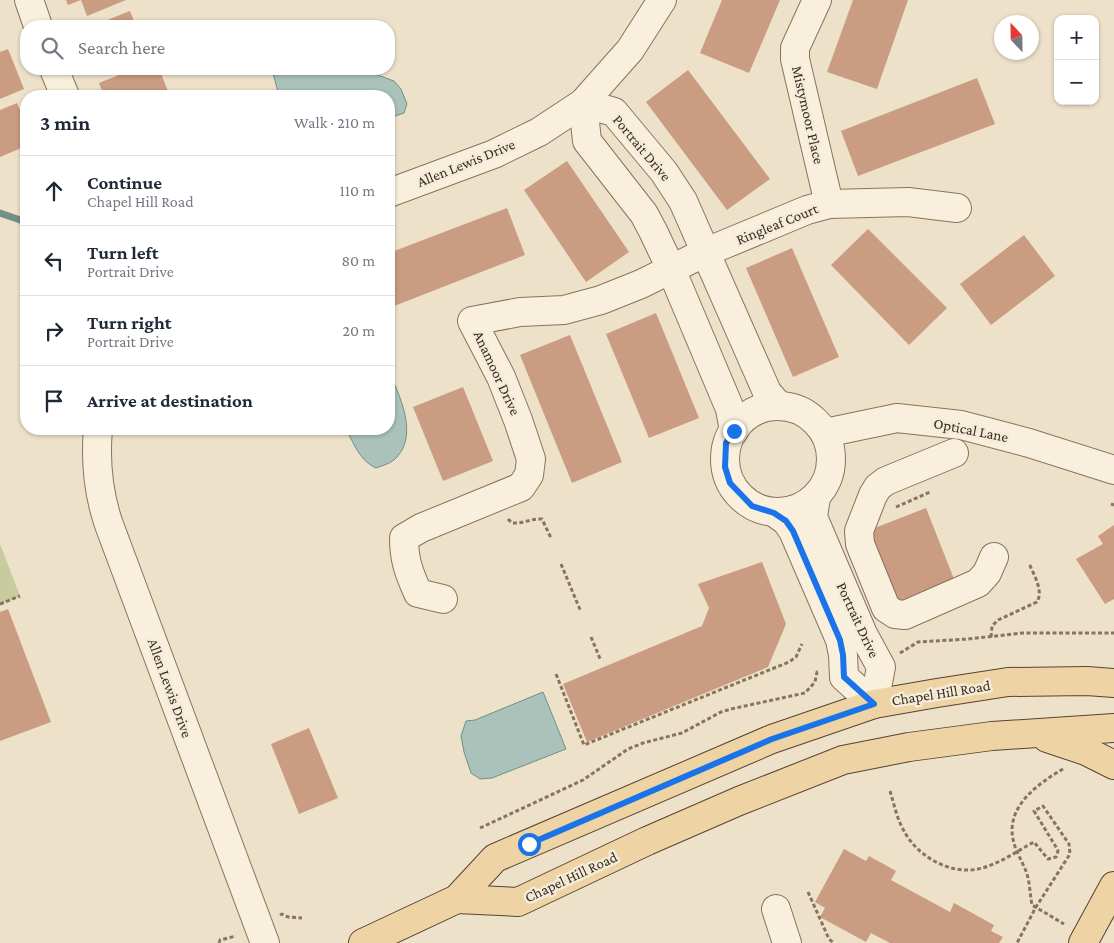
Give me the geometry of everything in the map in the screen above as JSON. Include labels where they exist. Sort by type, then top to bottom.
[{"type":"main road","name":"Chapel Hill Road","points":[[363,943],[456,899],[495,858],[772,739],[874,704],[1008,682],[1087,681],[1114,683]]},
{"type":"main road","name":"Chapel Hill Road","points":[[456,899],[518,902],[656,837],[739,801],[843,760],[909,746],[992,736],[1114,728]]},
{"type":"main road","points":[[1033,733],[1086,751],[1114,765]]},
{"type":"main road","points":[[1083,943],[1114,886]]},
{"type":"street","points":[[29,0],[36,20]]},
{"type":"street","name":"Allen Lewis Drive","points":[[395,192],[494,154],[539,132],[583,103],[630,50],[662,0]]},
{"type":"street","name":"Mistymoor Place","points":[[817,0],[796,48],[796,59],[829,204]]},
{"type":"street","points":[[56,75],[63,90]]},
{"type":"street","name":"Portrait Drive","points":[[734,431],[730,409],[689,260],[683,201],[664,172],[614,112],[583,103],[587,141],[644,214],[689,260],[766,392],[779,406]]},
{"type":"street","name":"Ringleaf Court","points":[[689,260],[807,210],[829,204],[908,202],[957,208]]},
{"type":"street","name":"Anamoor Drive","points":[[443,599],[418,593],[408,572],[404,557],[404,538],[421,528],[522,488],[529,475],[531,459],[501,377],[472,321],[520,312],[564,310],[601,300],[641,284],[689,260]]},
{"type":"street","name":"Portrait Drive","points":[[774,513],[798,509],[816,497],[827,480],[832,460],[825,433],[817,422],[800,410],[779,406],[759,409],[739,423],[726,443],[725,467],[730,483],[752,506],[774,513],[786,521],[793,531],[840,640],[844,677],[874,704]]},
{"type":"street","name":"Optical Lane","points":[[825,433],[898,418],[961,425],[1029,443],[1114,470]]},
{"type":"street","name":"Allen Lewis Drive","points":[[97,435],[97,477],[100,500],[265,943]]},
{"type":"street","points":[[954,453],[886,481],[878,487],[859,531],[860,544],[886,608],[895,614],[905,615],[978,583],[987,573],[994,557]]},
{"type":"street","name":"Portrait Drive","points":[[816,497],[813,518],[863,634],[881,667],[874,704]]},
{"type":"street","points":[[776,909],[787,943]]},
{"type":"path","points":[[506,515],[512,523],[536,518],[542,520],[551,538]]},
{"type":"path","points":[[991,637],[992,626],[998,620],[1037,602],[1040,597],[1040,590],[1029,563]]},
{"type":"path","points":[[562,564],[581,612]]},
{"type":"path","points":[[0,604],[20,596]]},
{"type":"path","points":[[896,655],[918,642],[1023,633],[1114,633]]},
{"type":"path","points":[[591,637],[601,661]]},
{"type":"path","points":[[556,674],[584,746],[789,662],[796,657],[802,644]]},
{"type":"path","points":[[480,828],[583,780],[628,749],[682,733],[721,712],[805,693],[815,682],[817,672],[824,672]]},
{"type":"path","points":[[1064,769],[1040,784],[1027,795],[1013,824],[1012,838],[1028,877],[1032,905],[1064,924]]},
{"type":"path","points":[[890,791],[904,832],[921,851],[948,868],[961,870],[978,869],[992,864],[1034,842],[1048,860],[1056,857],[1058,851],[1034,811],[1043,806],[1071,849],[1070,854],[1036,907],[1017,943]]},
{"type":"path","points":[[808,892],[829,940],[834,943]]},
{"type":"path","points":[[278,917],[282,914],[288,918],[302,918]]},
{"type":"path","points":[[219,943],[220,940],[231,938]]},
{"type":"green space","points":[[0,544],[20,596],[0,604]]},
{"type":"water","points":[[274,75],[378,75],[394,81],[401,89],[407,104],[404,113],[395,116],[395,90],[277,90]]},
{"type":"water","points":[[395,385],[402,403],[407,426],[403,448],[395,459],[388,464],[376,468],[362,457],[349,435],[395,435]]},
{"type":"water","points":[[543,692],[566,749],[492,778],[480,779],[471,773],[461,736],[466,721],[475,720]]},
{"type":"building","points":[[66,0],[81,0],[68,5]]},
{"type":"building","points":[[81,0],[126,0],[87,16]]},
{"type":"building","points":[[722,0],[780,0],[749,73],[700,53]]},
{"type":"building","points":[[853,0],[908,0],[877,89],[827,72]]},
{"type":"building","points":[[130,11],[134,20],[107,20]]},
{"type":"building","points":[[8,49],[24,89],[0,99],[0,52]]},
{"type":"building","points":[[688,70],[770,179],[727,210],[646,102]]},
{"type":"building","points":[[119,75],[161,75],[168,90],[102,90],[99,83]]},
{"type":"building","points":[[977,78],[995,124],[858,176],[841,131]]},
{"type":"building","points":[[17,103],[20,110],[20,149],[0,157],[0,110]]},
{"type":"building","points":[[567,161],[629,252],[586,282],[524,190]]},
{"type":"building","points":[[507,208],[525,255],[395,306],[395,251]]},
{"type":"building","points":[[868,229],[947,308],[909,345],[831,265]]},
{"type":"building","points":[[1024,235],[1055,276],[991,325],[960,284]]},
{"type":"building","points":[[792,248],[839,357],[793,377],[746,268]]},
{"type":"building","points":[[656,313],[699,418],[649,438],[606,334]]},
{"type":"building","points":[[570,335],[622,462],[572,483],[520,355]]},
{"type":"building","points":[[463,387],[493,461],[443,481],[413,407]]},
{"type":"building","points":[[926,508],[954,579],[895,603],[867,531]]},
{"type":"building","points":[[1114,525],[1114,599],[1105,604],[1076,559],[1103,544],[1098,536]]},
{"type":"building","points":[[762,562],[786,624],[768,667],[587,742],[563,684],[702,626],[709,608],[698,584]]},
{"type":"building","points":[[8,609],[51,722],[0,741],[0,612]]},
{"type":"building","points":[[309,728],[338,798],[299,814],[271,744]]},
{"type":"building","points":[[844,849],[866,861],[869,856],[896,871],[891,880],[950,912],[954,903],[994,925],[991,931],[1003,937],[999,943],[890,943],[871,933],[866,942],[820,917],[825,908],[815,902]]},
{"type":"waterway","points":[[0,213],[20,220]]},
{"type":"route","points":[[529,844],[772,739],[874,704],[844,677],[840,640],[793,531],[786,521],[774,513],[752,506],[730,483],[725,467],[726,443],[734,431]]}]
